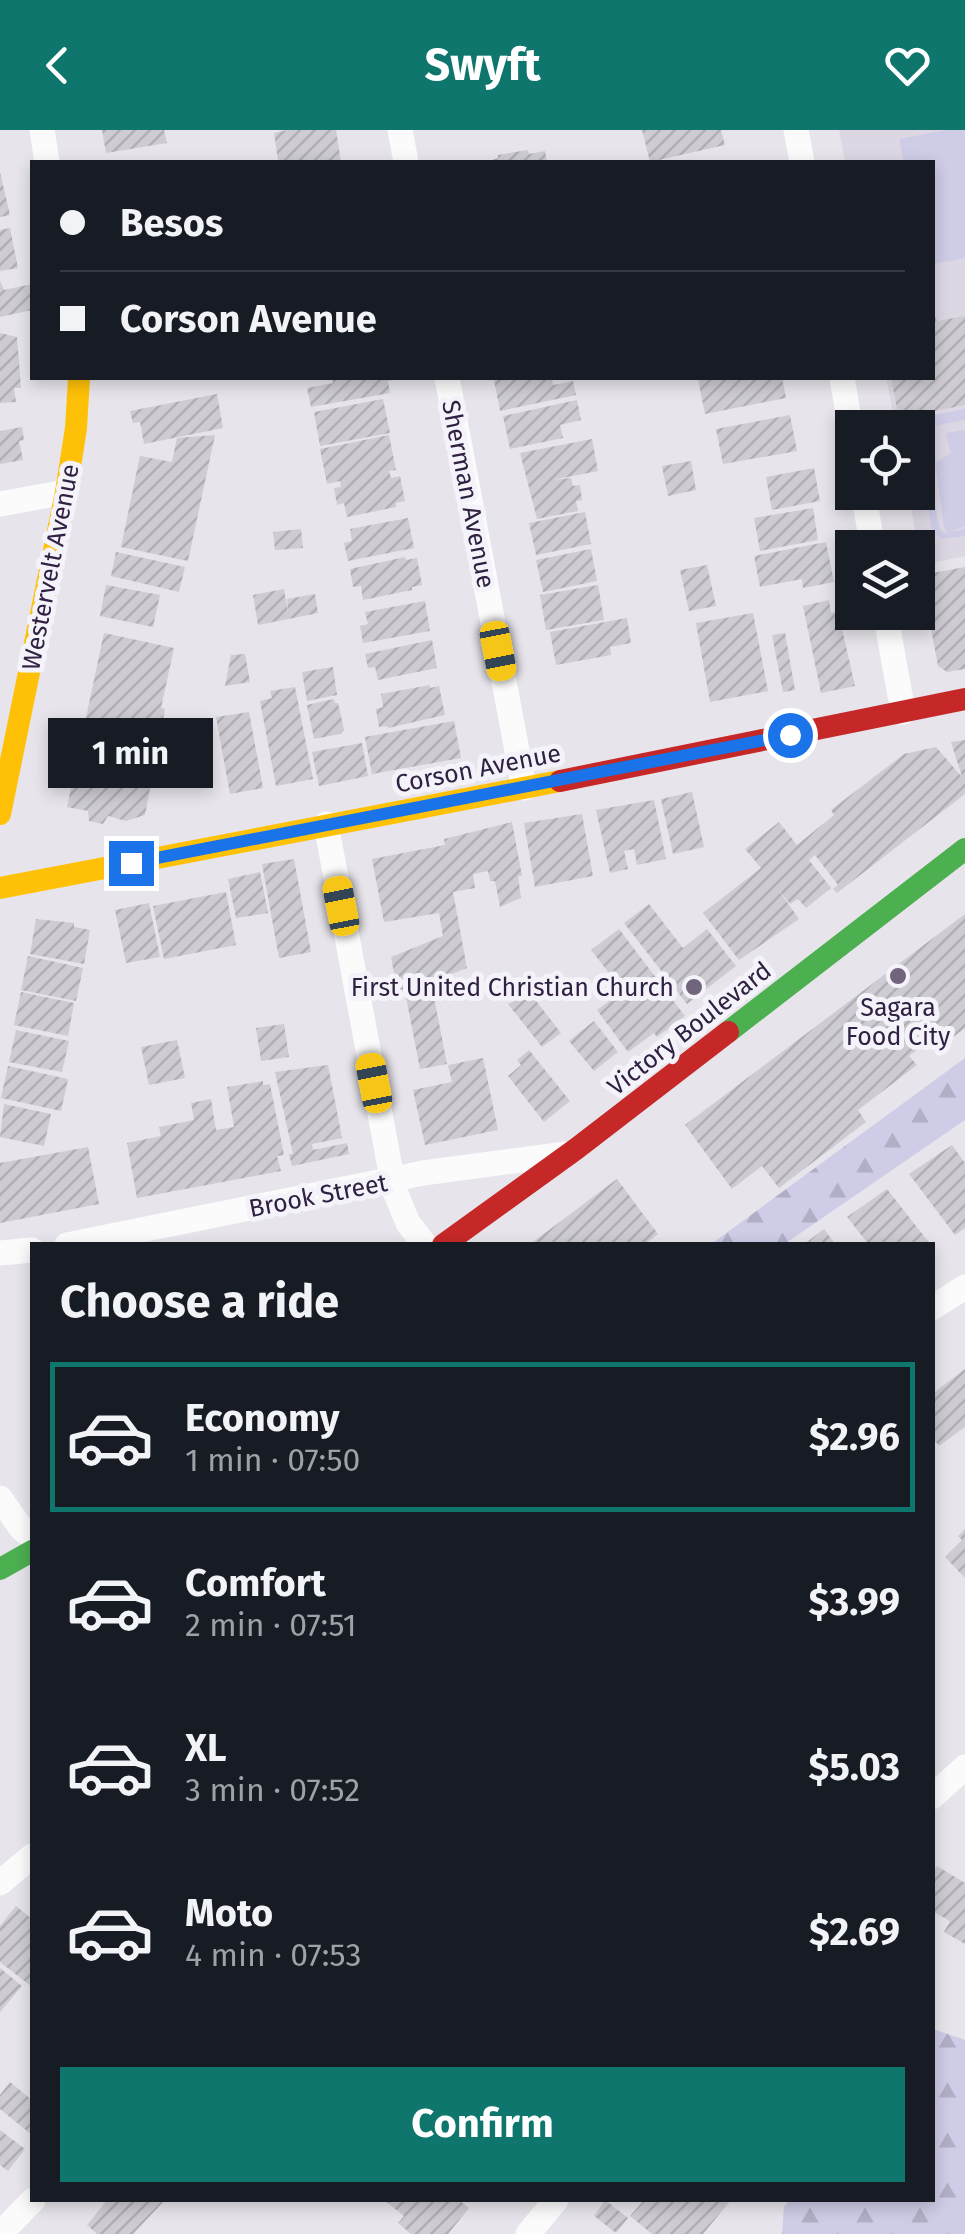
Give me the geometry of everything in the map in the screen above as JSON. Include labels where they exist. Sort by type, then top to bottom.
[{"type":"street","points":[[42,130],[46,160]]},
{"type":"street","points":[[400,130],[406,160]]},
{"type":"street","points":[[796,130],[802,160]]},
{"type":"street","name":"Westervelt Avenue","points":[[0,814],[66,492],[79,380]]},
{"type":"street","name":"Sherman Avenue","points":[[447,380],[524,788]]},
{"type":"street","points":[[842,380],[848,410]]},
{"type":"street","points":[[0,504],[66,492]]},
{"type":"street","points":[[888,630],[904,712]]},
{"type":"street","name":"Corson Avenue","points":[[0,888],[965,700]]},
{"type":"street","points":[[326,824],[393,1180],[404,1216],[423,1242]]},
{"type":"street","name":"Victory Boulevard","points":[[447,1242],[571,1153],[965,850]]},
{"type":"street","name":"Brook Street","points":[[81,1242],[460,1167],[571,1153]]},
{"type":"street","points":[[0,1253],[30,1250]]},
{"type":"street","points":[[935,1306],[965,1287]]},
{"type":"street","points":[[0,1498],[30,1535]]},
{"type":"street","points":[[0,1569],[30,1552]]},
{"type":"street","points":[[935,1794],[965,1767]]},
{"type":"street","points":[[0,1883],[30,1858]]},
{"type":"street","points":[[0,2234],[31,2202]]},
{"type":"street","points":[[528,2234],[554,2202]]},
{"type":"shaded area","points":[[839,130],[965,130],[965,556],[935,562],[935,530],[915,530],[911,510],[935,510],[935,410],[893,410],[886,380],[935,380],[935,160],[845,160]]},
{"type":"green space","points":[[965,130],[965,258],[935,264],[935,160],[904,160],[899,139]]},
{"type":"green space","points":[[965,409],[965,420],[935,426],[935,415]]},
{"type":"green space","points":[[965,430],[965,526],[949,532],[965,529],[965,536],[941,539],[932,529],[929,510],[935,510],[935,504],[939,526],[948,533],[935,463],[951,453],[946,433]]},
{"type":"green space","points":[[965,1058],[965,1120],[787,1242],[714,1242]]},
{"type":"green space","points":[[935,2030],[965,2040],[965,2234],[782,2234],[788,2202],[935,2202]]},
{"type":"building","points":[[102,130],[164,130],[167,143],[106,153]]},
{"type":"building","points":[[336,130],[341,160],[278,160],[274,133]]},
{"type":"building","points":[[642,130],[721,130],[725,145],[650,160]]},
{"type":"building","points":[[545,151],[547,160],[492,160],[498,155]]},
{"type":"building","points":[[0,172],[10,215],[0,217]]},
{"type":"building","points":[[10,228],[18,268],[0,271],[0,230]]},
{"type":"building","points":[[0,281],[4,290],[30,284],[30,310],[0,317]]},
{"type":"building","points":[[935,316],[937,321],[965,316],[965,405],[935,411],[897,410],[891,380],[935,380]]},
{"type":"building","points":[[0,333],[17,337],[21,388],[14,388],[16,402],[0,403]]},
{"type":"building","points":[[332,380],[394,380],[388,381],[390,393],[311,407],[307,388],[333,383]]},
{"type":"building","points":[[494,380],[552,380],[553,385],[573,381],[576,395],[500,411]]},
{"type":"building","points":[[698,380],[782,380],[786,398],[705,414]]},
{"type":"building","points":[[217,394],[223,428],[144,444],[140,422],[133,423],[130,411]]},
{"type":"building","points":[[383,399],[390,433],[320,446],[314,412]]},
{"type":"building","points":[[577,400],[581,420],[560,425],[563,438],[510,449],[503,416]]},
{"type":"building","points":[[790,415],[797,451],[723,464],[716,429]]},
{"type":"building","points":[[22,427],[24,440],[19,441],[23,460],[0,464],[0,431]]},
{"type":"building","points":[[215,435],[188,561],[121,547],[140,456],[172,462],[177,438]]},
{"type":"building","points":[[389,435],[396,470],[389,471],[391,478],[400,476],[405,501],[396,503],[396,507],[347,517],[344,503],[337,505],[334,488],[341,487],[340,481],[327,484],[320,449]]},
{"type":"building","points":[[592,439],[598,471],[552,480],[571,478],[573,486],[580,485],[582,500],[576,501],[578,511],[537,519],[520,453]]},
{"type":"building","points":[[691,461],[696,490],[668,496],[662,466]]},
{"type":"building","points":[[814,468],[820,501],[772,510],[766,477]]},
{"type":"building","points":[[813,508],[818,540],[760,551],[754,518]]},
{"type":"building","points":[[585,512],[591,544],[536,555],[529,523]]},
{"type":"building","points":[[408,518],[414,548],[348,561],[344,543],[352,541],[350,529]]},
{"type":"building","points":[[301,529],[303,548],[275,550],[273,532]]},
{"type":"building","points":[[826,542],[834,582],[803,588],[802,579],[760,587],[754,556]]},
{"type":"building","points":[[591,549],[597,581],[543,592],[536,560]]},
{"type":"building","points":[[116,552],[185,567],[179,592],[111,576]]},
{"type":"building","points":[[417,558],[422,585],[363,600],[361,586],[353,587],[350,569]]},
{"type":"building","points":[[707,565],[716,606],[689,611],[680,570]]},
{"type":"building","points":[[965,567],[965,669],[947,672],[938,666],[931,630],[935,630],[935,572]]},
{"type":"building","points":[[106,585],[160,595],[153,627],[100,616]]},
{"type":"building","points":[[598,585],[604,620],[546,630],[540,595]]},
{"type":"building","points":[[284,589],[288,613],[287,599],[315,594],[318,613],[258,625],[253,595]]},
{"type":"building","points":[[829,600],[831,613],[835,612],[835,630],[842,630],[855,686],[821,693],[803,606]]},
{"type":"building","points":[[425,601],[430,631],[363,643],[360,626],[368,624],[365,612]]},
{"type":"building","points":[[753,613],[768,691],[710,702],[696,623]]},
{"type":"building","points":[[627,618],[631,643],[610,647],[611,655],[556,665],[550,632]]},
{"type":"building","points":[[104,633],[174,648],[145,815],[126,821],[108,816],[103,824],[89,821],[88,811],[67,807]]},
{"type":"building","points":[[785,633],[795,690],[783,692],[772,635]]},
{"type":"building","points":[[432,640],[437,668],[378,680],[375,667],[368,668],[365,654]]},
{"type":"building","points":[[245,654],[250,682],[225,686],[231,655]]},
{"type":"building","points":[[333,667],[337,695],[307,701],[302,672]]},
{"type":"building","points":[[439,686],[445,715],[379,727],[376,709],[383,707],[381,694]]},
{"type":"building","points":[[295,687],[313,779],[276,786],[260,701],[272,698],[270,691]]},
{"type":"building","points":[[334,699],[344,730],[314,739],[307,705]]},
{"type":"building","points":[[249,712],[263,788],[230,794],[216,717]]},
{"type":"building","points":[[454,721],[461,758],[372,774],[365,737]]},
{"type":"building","points":[[965,740],[965,794],[837,893],[833,889],[838,885],[815,855],[809,860],[831,888],[806,908],[798,899],[790,904],[777,888],[799,919],[739,960],[703,913],[761,868],[745,849],[779,822],[797,845],[834,815],[831,810],[904,754],[936,747],[962,777],[951,742]]},
{"type":"building","points":[[362,743],[368,776],[319,786],[312,752]]},
{"type":"building","points":[[692,792],[704,847],[673,854],[661,799]]},
{"type":"building","points":[[654,800],[666,859],[637,865],[634,849],[624,851],[628,869],[610,873],[596,810]]},
{"type":"building","points":[[582,814],[593,876],[535,887],[524,823]]},
{"type":"building","points":[[512,822],[522,876],[518,876],[521,898],[500,907],[495,881],[490,881],[488,871],[473,874],[475,888],[453,892],[467,968],[431,982],[447,1064],[420,1069],[405,992],[398,995],[391,957],[443,936],[439,913],[384,922],[372,859],[445,845],[444,839]]},
{"type":"building","points":[[294,859],[311,952],[279,958],[262,864]]},
{"type":"building","points":[[260,872],[268,913],[236,918],[228,879]]},
{"type":"building","points":[[226,892],[236,945],[164,959],[153,906]]},
{"type":"building","points":[[149,903],[160,957],[126,963],[115,910]]},
{"type":"building","points":[[649,904],[683,948],[707,929],[736,966],[687,1004],[624,923]]},
{"type":"building","points":[[965,914],[965,1028],[936,1050],[929,1041],[909,1056],[917,1065],[858,1110],[866,1122],[779,1188],[762,1166],[732,1189],[685,1125]]},
{"type":"building","points":[[36,919],[74,923],[74,927],[90,930],[84,964],[30,954]]},
{"type":"building","points":[[619,929],[685,1016],[628,1052],[597,1010],[623,991],[591,950]]},
{"type":"building","points":[[28,956],[83,968],[76,1001],[21,990]]},
{"type":"building","points":[[21,992],[74,1003],[68,1036],[14,1025]]},
{"type":"building","points":[[530,993],[561,1033],[542,1047],[508,1004]]},
{"type":"building","points":[[594,1021],[618,1052],[594,1071],[569,1041]]},
{"type":"building","points":[[284,1024],[289,1057],[261,1061],[256,1028]]},
{"type":"building","points":[[16,1030],[69,1041],[62,1072],[9,1062]]},
{"type":"building","points":[[177,1040],[185,1078],[149,1085],[141,1047]]},
{"type":"building","points":[[529,1050],[570,1101],[544,1122],[508,1076],[521,1065],[517,1060]]},
{"type":"building","points":[[483,1058],[498,1130],[425,1145],[413,1090],[452,1082],[448,1065]]},
{"type":"building","points":[[328,1065],[342,1138],[312,1144],[313,1150],[347,1143],[349,1154],[292,1166],[289,1154],[293,1154],[275,1072]]},
{"type":"building","points":[[8,1066],[68,1079],[61,1111],[1,1098]]},
{"type":"building","points":[[263,1081],[263,1085],[270,1084],[284,1155],[277,1156],[281,1171],[137,1198],[127,1143],[161,1136],[159,1127],[194,1120],[191,1103],[211,1099],[216,1130],[234,1127],[227,1087]]},
{"type":"building","points":[[4,1104],[51,1114],[44,1146],[0,1137]]},
{"type":"building","points":[[952,1145],[965,1163],[965,1228],[955,1235],[909,1174]]},
{"type":"building","points":[[88,1147],[99,1204],[0,1223],[0,1163]]},
{"type":"building","points":[[617,1179],[658,1234],[648,1242],[533,1242]]},
{"type":"building","points":[[887,1189],[929,1242],[867,1242],[847,1217]]},
{"type":"building","points":[[824,1229],[834,1242],[807,1242]]},
{"type":"building","points":[[965,1369],[965,1427],[939,1446],[935,1441],[935,1392]]},
{"type":"building","points":[[965,1529],[965,1578],[945,1557],[962,1540],[958,1536]]},
{"type":"building","points":[[937,1866],[965,1883],[965,1944],[944,1932],[950,1921],[935,1913]]},
{"type":"building","points":[[16,1906],[30,1917],[30,1985],[0,1962],[0,1926]]},
{"type":"building","points":[[0,1968],[22,1986],[0,2012]]},
{"type":"building","points":[[10,2082],[30,2098],[30,2133],[0,2109],[0,2095]]},
{"type":"building","points":[[0,2130],[25,2149],[8,2171],[0,2165]]},
{"type":"building","points":[[105,2202],[163,2202],[133,2234],[97,2234],[87,2225]]},
{"type":"building","points":[[386,2202],[462,2202],[469,2208],[448,2234],[411,2234],[398,2223],[404,2216]]},
{"type":"building","points":[[608,2202],[628,2218],[616,2233],[594,2216]]},
{"type":"building","points":[[642,2202],[729,2202],[703,2234],[652,2234],[630,2216]]},
{"type":"traffic: fast","points":[[728,1032],[965,849]]},
{"type":"traffic: fast","points":[[0,1569],[30,1552]]},
{"type":"traffic: slow","points":[[0,814],[66,492],[79,380]]},
{"type":"traffic: slow","points":[[0,888],[560,781]]},
{"type":"traffic: jam","points":[[560,781],[965,699]]},
{"type":"traffic: jam","points":[[447,1242],[728,1032]]},
{"type":"place","name":"Sagara Food City","points":[[898,976]]},
{"type":"place","name":"First United Christian Church","points":[[694,987]]},
{"type":"route","points":[[131,863],[790,735]]}]
